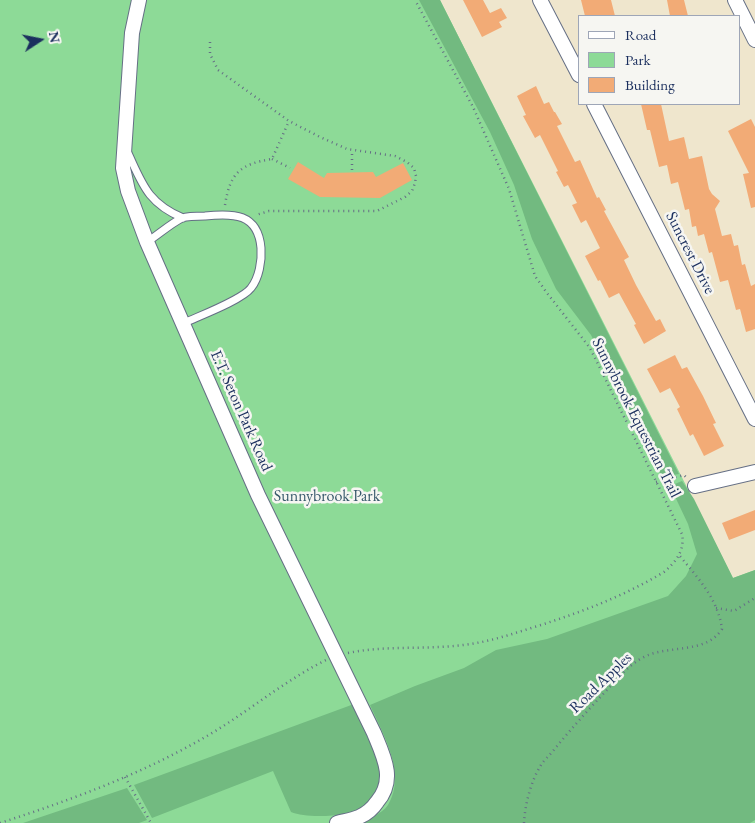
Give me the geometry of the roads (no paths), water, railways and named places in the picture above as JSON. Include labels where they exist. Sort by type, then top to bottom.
[{"type":"street","name":"E.T. Seton Park Road","points":[[139,0],[132,33],[122,168],[128,191],[147,242],[258,495],[374,733],[386,766],[388,780],[384,794],[374,806],[361,816],[336,823]]},
{"type":"street","points":[[540,0],[578,73]]},
{"type":"street","points":[[735,0],[753,33]]},
{"type":"street","name":"Suncrest Drive","points":[[595,105],[755,419]]},
{"type":"street","points":[[692,481],[755,472]]},
{"type":"lane","points":[[124,146],[151,197],[160,206],[183,218]]},
{"type":"lane","points":[[147,242],[183,218],[223,214],[245,218],[256,228],[260,241],[261,255],[256,278],[251,289],[240,297],[184,323]]},
{"type":"park label","name":"Sunnybrook Park","points":[[327,497]]}]
